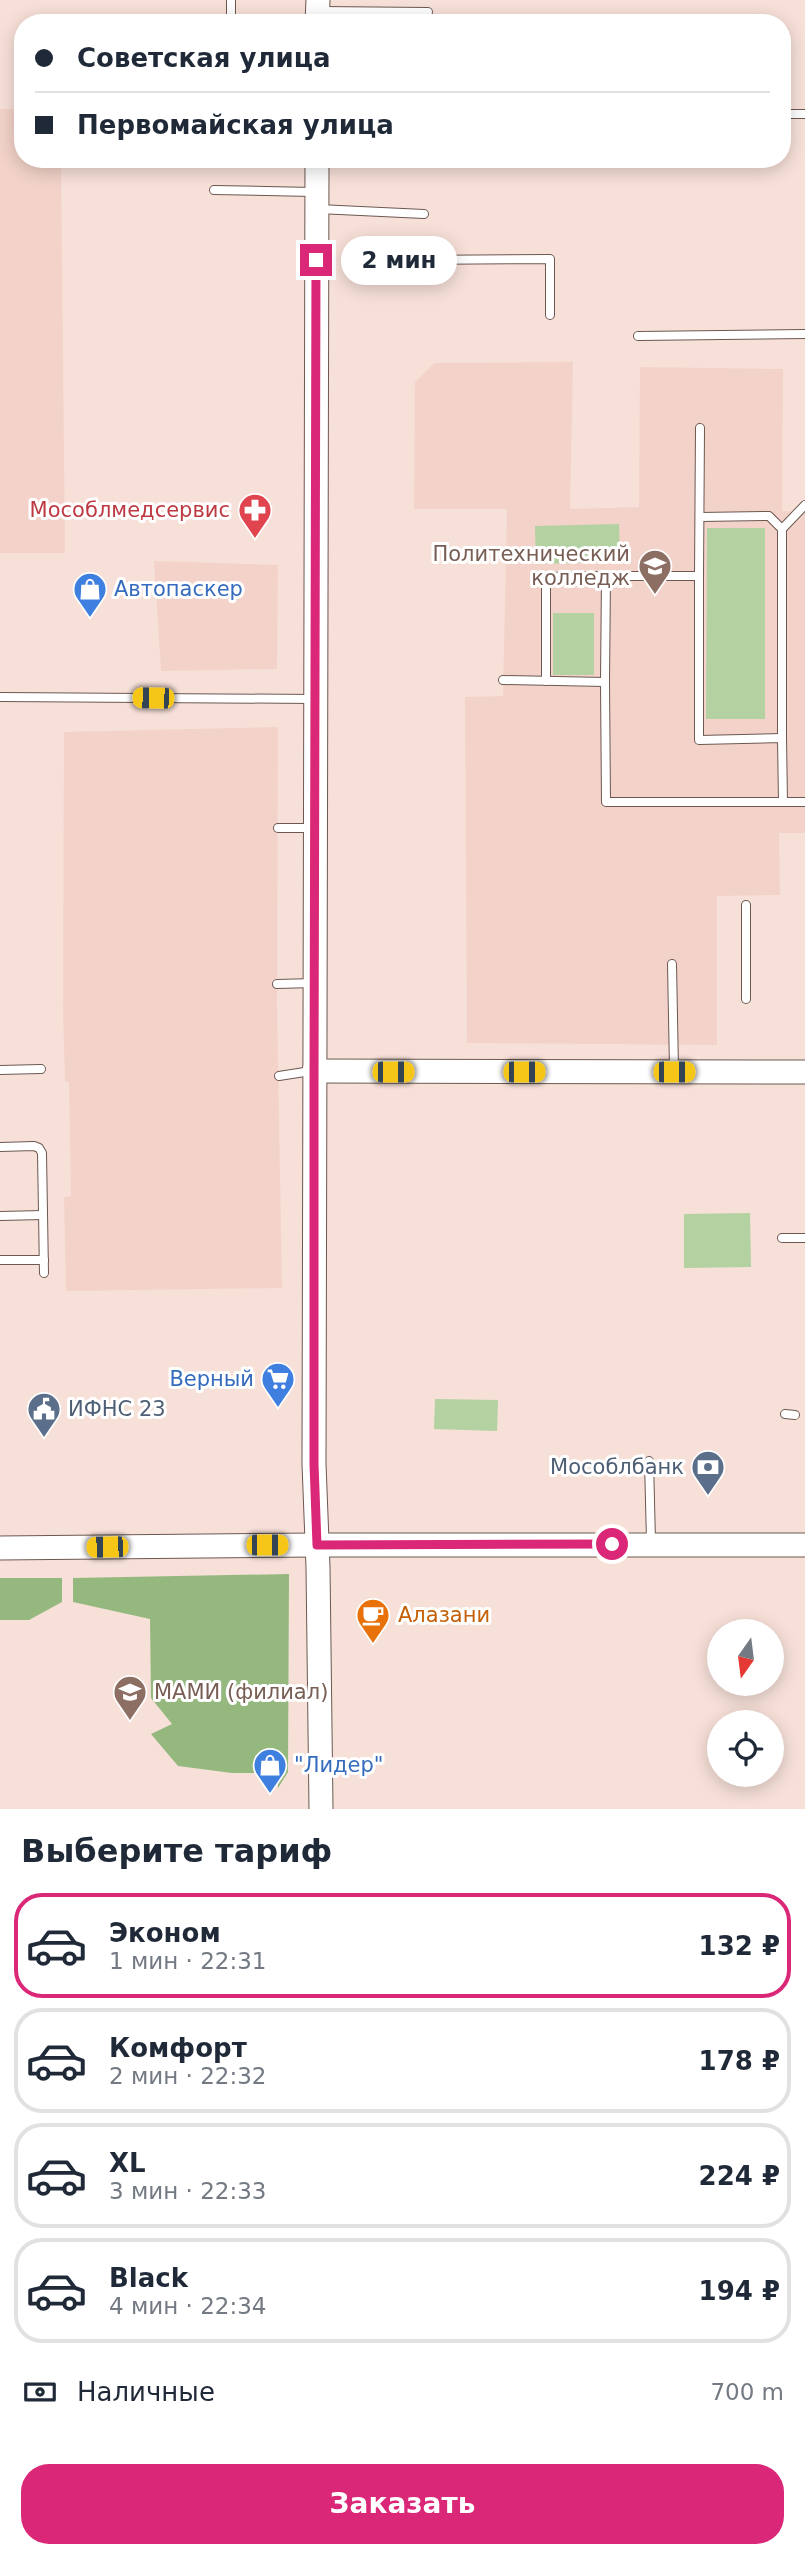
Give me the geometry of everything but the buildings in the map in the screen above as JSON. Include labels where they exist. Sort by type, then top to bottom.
[{"type":"street","points":[[317,168],[314,1464],[321,1809]]},
{"type":"street","points":[[314,1071],[805,1072]]},
{"type":"street","points":[[0,1548],[805,1545]]},
{"type":"lane","points":[[317,11],[428,12]]},
{"type":"lane","points":[[214,190],[424,214]]},
{"type":"lane","points":[[409,260],[550,258],[550,315]]},
{"type":"lane","points":[[638,336],[805,334]]},
{"type":"lane","points":[[700,428],[699,740],[782,738]]},
{"type":"lane","points":[[783,802],[782,529],[805,505]]},
{"type":"lane","points":[[700,517],[769,516],[782,529]]},
{"type":"lane","points":[[606,576],[606,802],[805,802]]},
{"type":"lane","points":[[546,681],[546,577],[699,576]]},
{"type":"lane","points":[[503,680],[605,682]]},
{"type":"lane","points":[[0,697],[314,699]]},
{"type":"lane","points":[[278,828],[314,828]]},
{"type":"lane","points":[[746,905],[746,999]]},
{"type":"lane","points":[[673,964],[674,1072]]},
{"type":"lane","points":[[277,984],[314,983]]},
{"type":"lane","points":[[0,1070],[41,1069]]},
{"type":"lane","points":[[279,1076],[314,1071]]},
{"type":"lane","points":[[0,1147],[34,1146],[42,1153],[44,1273]]},
{"type":"lane","points":[[0,1216],[43,1215]]},
{"type":"lane","points":[[782,1238],[805,1238]]},
{"type":"lane","points":[[0,1260],[44,1260]]},
{"type":"lane","points":[[649,1461],[651,1544]]},
{"type":"shaded area","points":[[0,109],[14,109],[14,168],[61,168],[65,553],[0,553]]},
{"type":"shaded area","points":[[573,362],[570,509],[639,507],[640,367],[783,369],[782,511],[805,512],[805,833],[779,833],[780,895],[717,896],[717,1045],[467,1043],[465,697],[503,696],[507,509],[414,509],[415,382],[434,363]]},
{"type":"shaded area","points":[[154,561],[278,565],[277,669],[161,671]]},
{"type":"shaded area","points":[[278,727],[277,1005],[282,1288],[66,1291],[64,1197],[71,1196],[69,1082],[65,1081],[63,1010],[64,732]]},
{"type":"green space","points":[[619,524],[620,562],[536,564],[535,526]]},
{"type":"green space","points":[[707,528],[765,528],[765,719],[706,719]]},
{"type":"green space","points":[[553,613],[594,613],[594,675],[553,675]]},
{"type":"green space","points":[[750,1213],[751,1267],[684,1268],[684,1214]]},
{"type":"green space","points":[[435,1399],[498,1400],[497,1431],[434,1429]]},
{"type":"green space","points":[[289,1574],[288,1772],[278,1788],[277,1773],[232,1773],[178,1766],[151,1734],[172,1724],[151,1698],[150,1619],[73,1602],[73,1578]]},
{"type":"green space","points":[[0,1578],[62,1578],[62,1602],[29,1620],[0,1620]]},
{"type":"place","name":"Мособлмедсервис","points":[[255,540]]},
{"type":"place","name":"Политехнический колледж","points":[[655,596]]},
{"type":"place","name":"Автопаскер","points":[[90,619]]},
{"type":"place","name":"Верный","points":[[278,1409]]},
{"type":"place","name":"ИФНС 23","points":[[44,1439]]},
{"type":"place","name":"Мособлбанк","points":[[708,1497]]},
{"type":"place","name":"Алазани","points":[[373,1645]]},
{"type":"place","name":"МАМИ (филиал)","points":[[130,1722]]},
{"type":"place","name":"\"Лидер\"","points":[[270,1795]]},
{"type":"route","points":[[316,260],[314,1464],[317,1545],[612,1544]]}]
